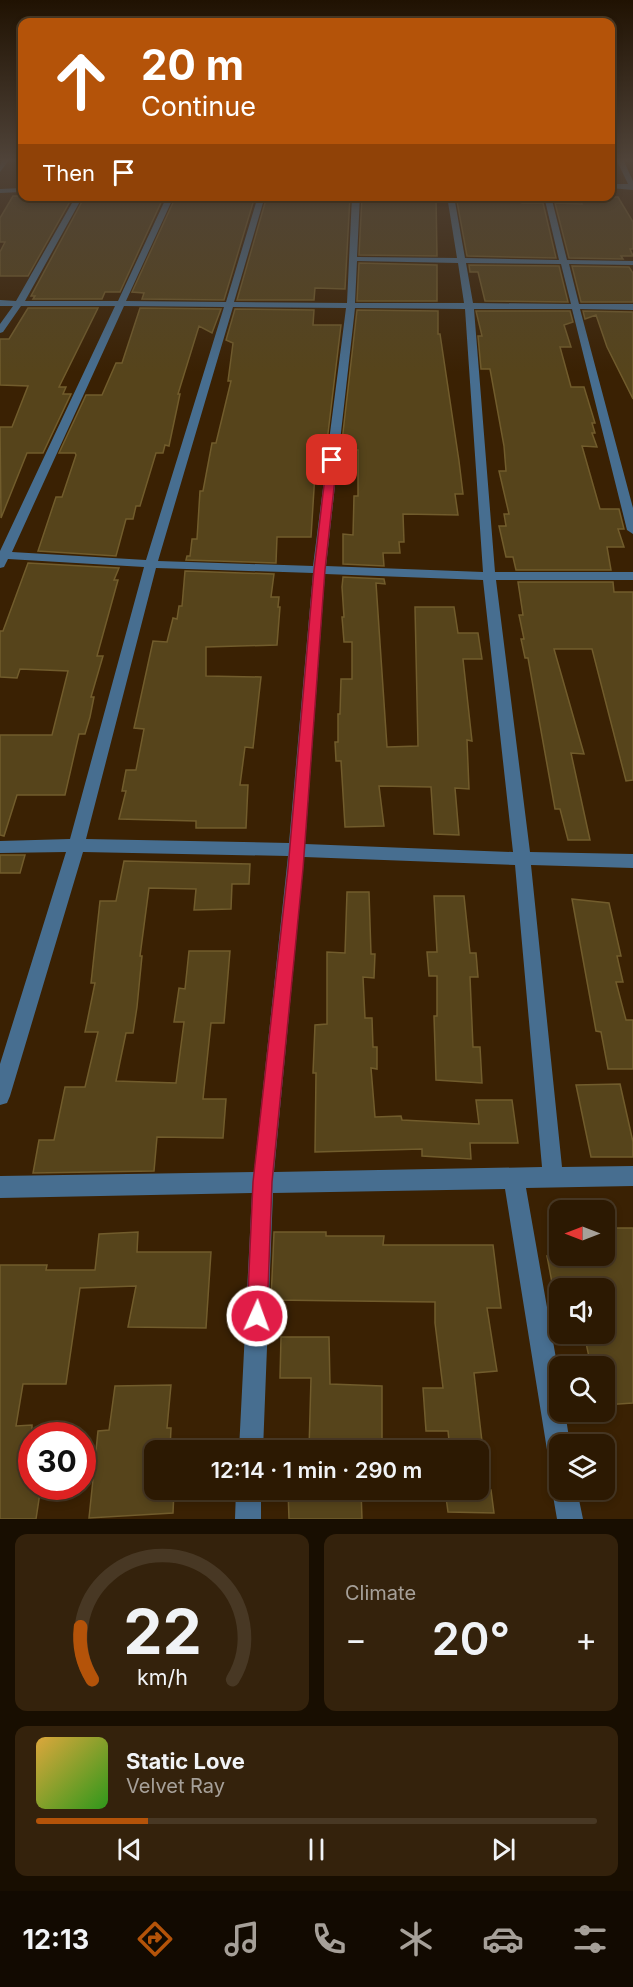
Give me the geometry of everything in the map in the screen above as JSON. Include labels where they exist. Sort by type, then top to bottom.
[{"type":"street","points":[[0,330],[19,303],[61,230]]},
{"type":"street","points":[[155,230],[1,558],[489,576],[633,576]]},
{"type":"street","points":[[0,1096],[77,844],[152,564],[252,230]]},
{"type":"street","points":[[251,1440],[263,1182],[297,849],[320,570],[351,305],[354,230]]},
{"type":"street","points":[[456,230],[469,306],[489,576],[522,860],[554,1176]]},
{"type":"street","points":[[556,230],[633,530]]},
{"type":"street","points":[[353,260],[633,263]]},
{"type":"street","points":[[0,303],[633,307]]},
{"type":"street","points":[[0,847],[77,844],[297,849],[522,860],[633,861]]},
{"type":"street","points":[[0,1187],[633,1176]]},
{"type":"street","points":[[514,1178],[556,1434]]},
{"type":"street","points":[[248,1519],[249,1500]]},
{"type":"street","points":[[567,1500],[570,1519]]},
{"type":"building","points":[[0,230],[54,230],[28,276],[0,276],[0,252],[5,242],[0,242]]},
{"type":"building","points":[[67,230],[148,230],[120,292],[105,292],[102,299],[33,299],[35,296],[31,296]]},
{"type":"building","points":[[160,230],[245,230],[224,300],[142,299],[144,293],[132,292]]},
{"type":"building","points":[[257,230],[348,230],[345,289],[315,288],[314,300],[237,300]]},
{"type":"building","points":[[360,230],[437,230],[437,256],[359,255]]},
{"type":"building","points":[[462,230],[549,230],[556,258],[467,256]]},
{"type":"building","points":[[562,230],[633,230],[633,249],[630,249],[633,256],[621,256],[623,259],[569,258]]},
{"type":"building","points":[[359,263],[437,265],[437,301],[357,301]]},
{"type":"building","points":[[469,265],[559,266],[568,302],[485,301],[478,272],[470,272]]},
{"type":"building","points":[[572,266],[629,267],[633,273],[633,302],[581,302]]},
{"type":"building","points":[[28,308],[98,308],[59,387],[66,387],[63,394],[71,394],[43,453],[27,453],[1,518],[0,427],[12,427],[28,386],[0,385],[0,339],[9,339]]},
{"type":"building","points":[[140,308],[221,309],[212,333],[199,326],[178,394],[180,394],[169,446],[165,445],[163,453],[156,453],[140,506],[136,506],[133,519],[126,519],[116,556],[38,551],[56,497],[62,497],[76,455],[75,453],[59,453],[86,395],[102,395],[116,363],[122,363]]},
{"type":"building","points":[[235,309],[314,310],[313,325],[341,325],[326,450],[320,449],[317,473],[315,473],[311,537],[277,537],[276,563],[186,560],[187,556],[190,556],[192,539],[197,539],[200,491],[203,491],[212,443],[216,443],[231,381],[228,381],[233,343],[226,340]]},
{"type":"building","points":[[357,310],[438,311],[438,334],[440,334],[463,494],[455,494],[458,515],[403,514],[404,542],[399,542],[400,553],[383,553],[384,566],[343,564],[343,534],[353,535],[354,496],[358,496],[358,450],[341,450]]},
{"type":"building","points":[[476,311],[570,311],[573,322],[564,325],[571,347],[560,347],[571,387],[584,387],[595,423],[592,423],[595,433],[592,433],[597,447],[582,446],[600,509],[619,509],[624,529],[618,529],[624,547],[607,547],[611,570],[516,570],[513,557],[506,557],[499,526],[506,526],[504,514],[509,514],[499,471],[506,471],[504,446],[490,369],[481,369],[478,336],[482,336]]},
{"type":"building","points":[[583,311],[633,312],[633,399],[607,347],[596,315],[585,319]]},
{"type":"building","points":[[28,563],[119,568],[114,580],[118,580],[97,656],[103,656],[91,697],[94,697],[90,717],[85,734],[79,734],[65,795],[17,795],[4,836],[0,835],[0,735],[52,735],[68,671],[20,669],[17,678],[0,677],[0,631],[3,631]]},
{"type":"building","points":[[185,571],[274,574],[271,597],[279,597],[278,607],[280,607],[277,645],[206,647],[206,676],[261,677],[253,748],[245,747],[240,785],[248,785],[246,828],[196,828],[196,821],[119,819],[126,791],[122,791],[126,770],[136,770],[144,729],[134,728],[153,641],[167,642],[173,618],[177,619],[179,606],[182,606]]},
{"type":"building","points":[[343,577],[384,579],[385,584],[376,583],[387,747],[418,746],[415,607],[454,607],[458,633],[478,633],[482,659],[463,659],[472,741],[467,740],[469,789],[455,788],[459,835],[434,834],[431,787],[379,786],[384,826],[345,827],[341,761],[336,761],[335,742],[338,742],[341,679],[352,679],[352,642],[344,642]]},
{"type":"building","points":[[518,582],[613,582],[614,592],[633,592],[633,780],[626,781],[592,649],[554,649],[584,754],[571,753],[590,840],[568,840],[560,809],[555,809],[528,658],[525,658],[521,639],[524,639],[519,615],[523,615]]},
{"type":"building","points":[[0,855],[25,855],[20,873],[0,873]]},
{"type":"building","points":[[124,861],[250,864],[249,884],[232,884],[231,909],[194,910],[196,889],[149,888],[133,1033],[126,1033],[116,1081],[176,1083],[184,1022],[174,1022],[179,988],[185,989],[189,951],[230,951],[224,1023],[211,1023],[203,1099],[226,1099],[223,1138],[157,1137],[154,1171],[33,1173],[39,1140],[54,1140],[65,1087],[85,1087],[98,1032],[85,1032],[95,983],[91,983],[100,901],[116,901]]},
{"type":"building","points":[[347,892],[369,892],[371,954],[375,954],[374,978],[363,977],[365,1018],[372,1018],[373,1047],[377,1047],[377,1069],[371,1068],[375,1117],[401,1116],[402,1120],[479,1124],[476,1100],[512,1100],[518,1143],[470,1143],[471,1159],[422,1156],[422,1149],[315,1152],[316,1073],[313,1073],[315,1025],[327,1024],[327,952],[345,953]]},
{"type":"building","points":[[434,896],[464,896],[470,953],[476,953],[478,977],[470,977],[473,1047],[480,1047],[482,1083],[436,1080],[434,1016],[437,1016],[437,976],[429,976],[427,952],[437,952]]},
{"type":"building","points":[[572,899],[609,903],[621,956],[617,956],[623,982],[616,982],[626,1020],[633,1020],[633,1069],[608,1069],[601,1032],[596,1031]]},
{"type":"building","points":[[620,1084],[633,1142],[633,1157],[591,1157],[576,1085]]},
{"type":"building","points":[[615,1228],[633,1228],[633,1403],[615,1404],[615,1356],[589,1356],[586,1344],[615,1344],[615,1278],[551,1278],[547,1256],[549,1256],[549,1266],[615,1266]]},
{"type":"building","points":[[138,1232],[137,1252],[211,1252],[206,1328],[128,1327],[136,1286],[80,1288],[66,1384],[23,1384],[16,1426],[18,1426],[18,1500],[39,1500],[36,1519],[0,1519],[0,1265],[47,1265],[46,1270],[95,1270],[99,1234]]},
{"type":"building","points":[[274,1232],[326,1232],[326,1236],[384,1236],[383,1245],[493,1245],[501,1308],[487,1308],[497,1371],[474,1373],[482,1440],[449,1440],[448,1431],[426,1431],[423,1388],[443,1388],[435,1323],[435,1302],[271,1300]]},
{"type":"building","points":[[281,1337],[329,1337],[330,1384],[382,1386],[382,1440],[309,1440],[311,1378],[280,1378]]},
{"type":"building","points":[[171,1385],[167,1428],[171,1428],[170,1440],[144,1440],[144,1500],[174,1500],[173,1513],[89,1518],[91,1500],[96,1500],[98,1431],[109,1430],[115,1386]]},
{"type":"building","points":[[489,1490],[491,1490],[494,1513],[448,1512],[446,1500],[489,1500]]},
{"type":"building","points":[[288,1500],[361,1500],[362,1519],[289,1519]]},
{"type":"route","points":[[257,1316],[263,1182],[295,869],[320,570],[332,460]]}]
